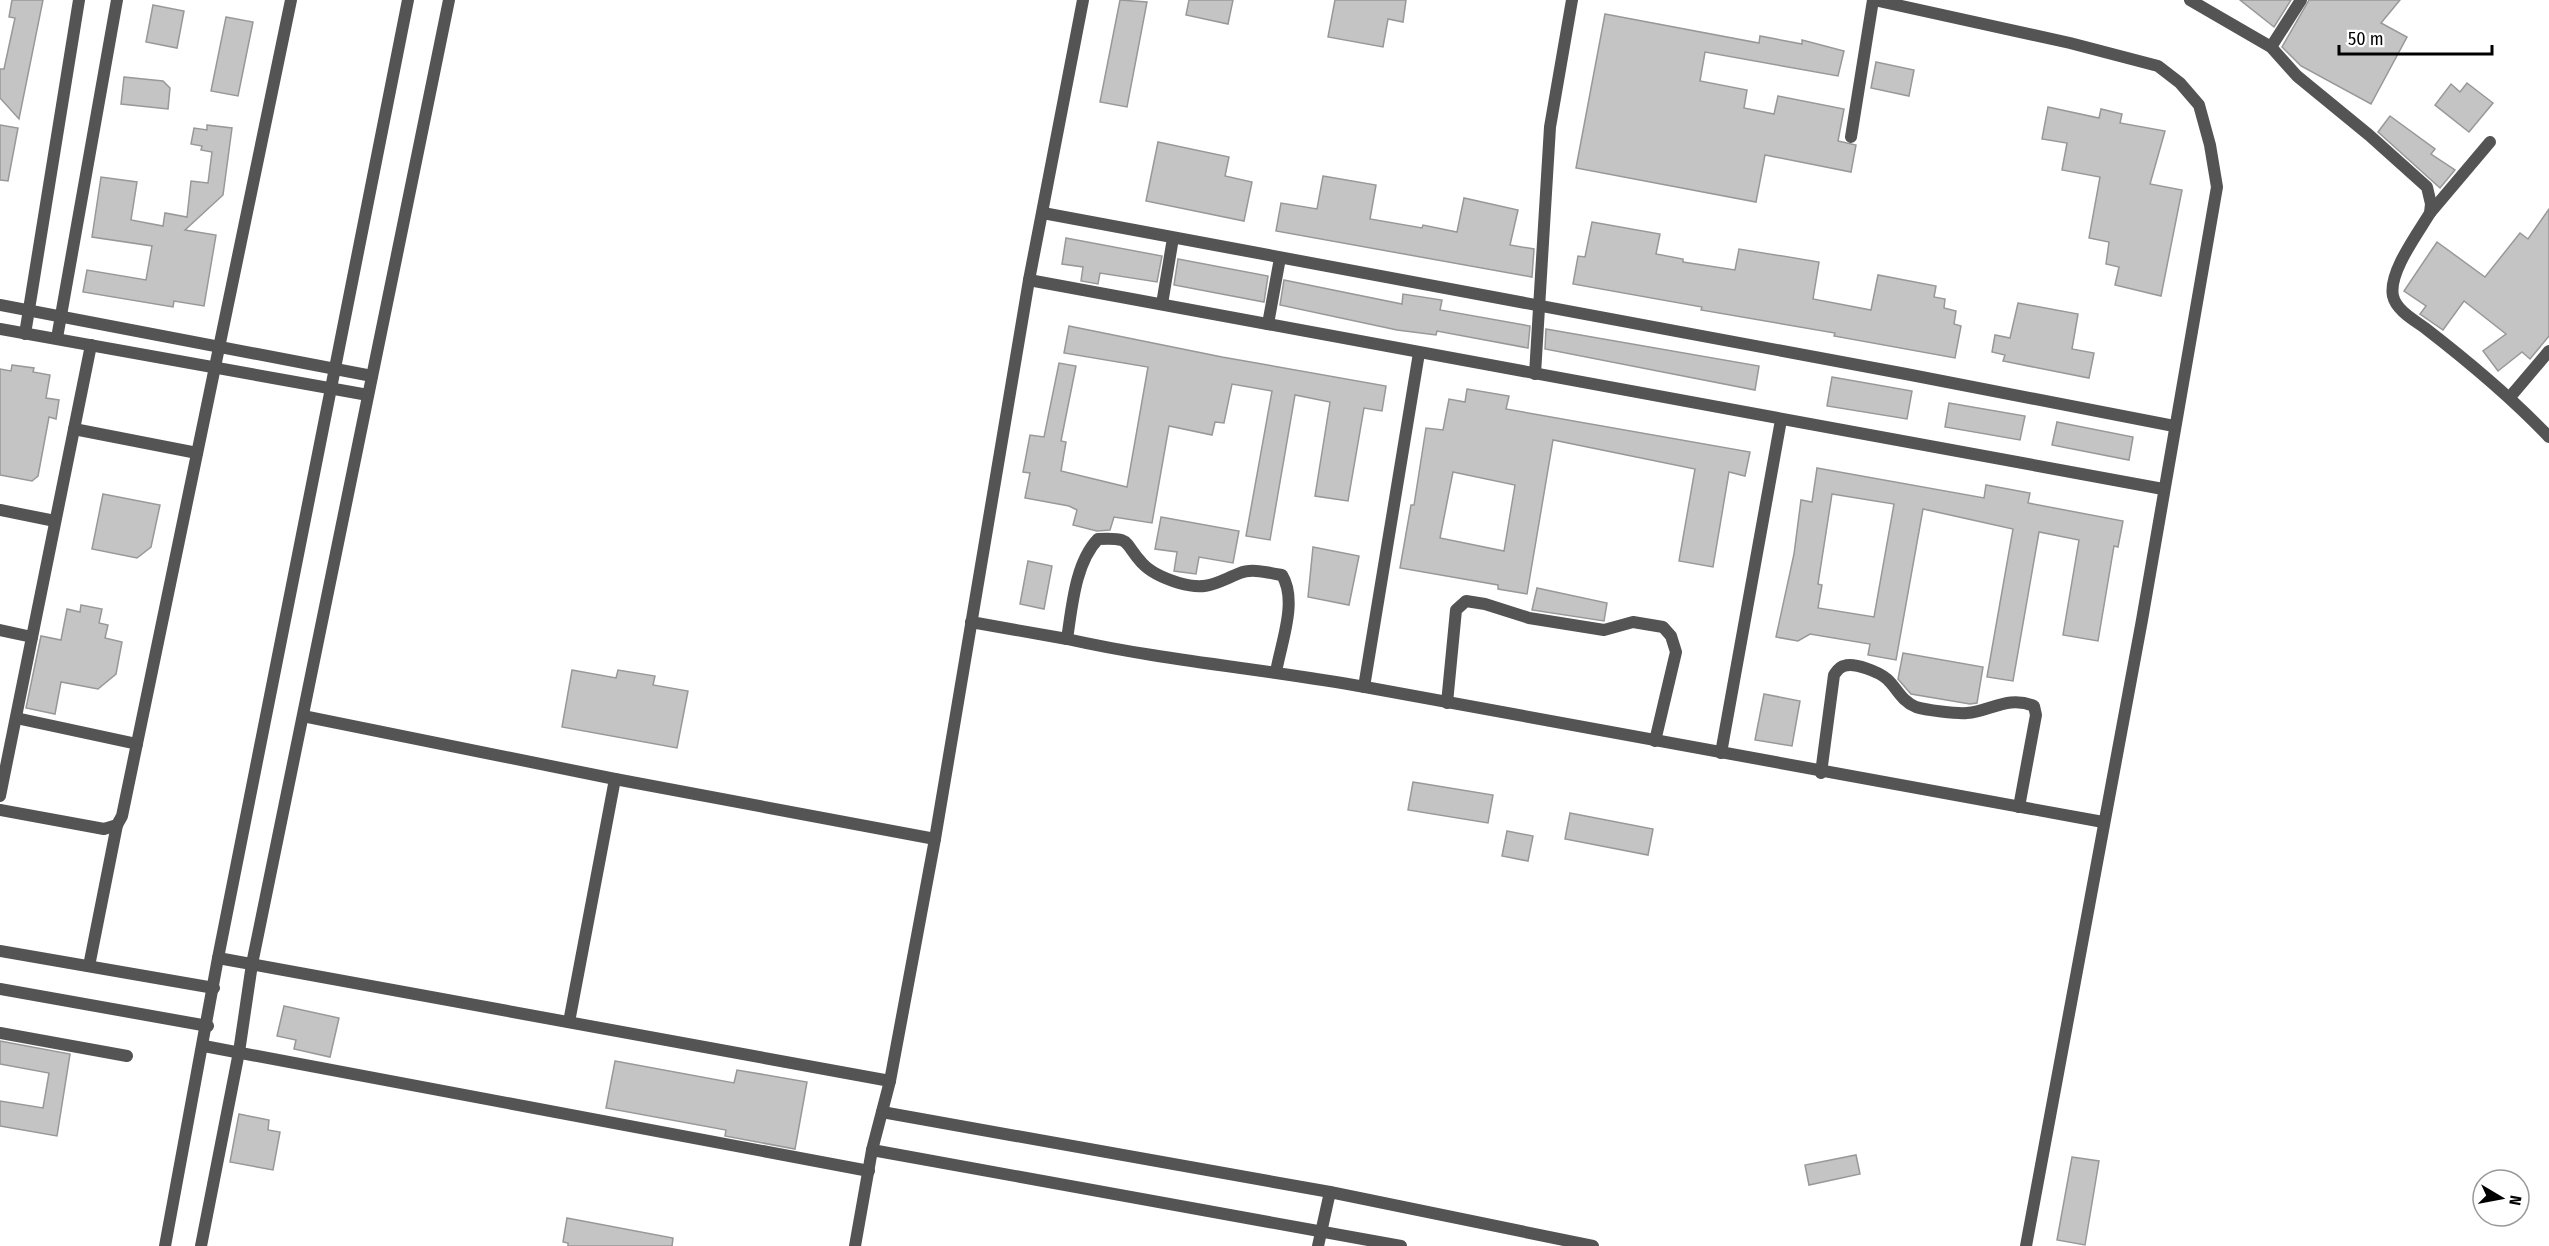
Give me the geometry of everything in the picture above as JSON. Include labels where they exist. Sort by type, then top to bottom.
[{"type":"street","points":[[25,334],[79,0]]},
{"type":"street","points":[[57,338],[117,0]]},
{"type":"street","points":[[89,966],[291,0]]},
{"type":"street","points":[[165,1246],[208,1026],[218,958],[408,0]]},
{"type":"street","points":[[201,1246],[239,1052],[252,964],[449,0]]},
{"type":"street","points":[[855,1246],[873,1150],[890,1081],[935,839],[1029,280],[1083,0]]},
{"type":"street","points":[[1535,374],[1541,306],[1550,127],[1572,0]]},
{"type":"street","points":[[1851,137],[1874,0],[2070,43],[2158,66],[2180,82],[2199,105],[2210,145],[2217,187],[2142,620],[2026,1246]]},
{"type":"street","points":[[2190,0],[2271,47],[2297,76],[2422,182],[2430,194],[2430,213]]},
{"type":"street","points":[[2271,47],[2301,0]]},
{"type":"street","points":[[2490,142],[2430,213],[2400,266],[2393,285],[2394,298],[2412,318],[2510,397],[2549,437]]},
{"type":"street","points":[[1043,213],[2174,426]]},
{"type":"street","points":[[1162,304],[1173,238]]},
{"type":"street","points":[[1268,324],[1280,258]]},
{"type":"street","points":[[1029,280],[2163,489]]},
{"type":"street","points":[[0,305],[372,376]]},
{"type":"street","points":[[0,329],[368,395]]},
{"type":"street","points":[[0,796],[91,345]]},
{"type":"street","points":[[2510,397],[2549,351]]},
{"type":"street","points":[[1364,687],[1419,353]]},
{"type":"street","points":[[1721,753],[1781,420]]},
{"type":"street","points":[[74,429],[196,453]]},
{"type":"street","points":[[0,510],[55,521]]},
{"type":"street","points":[[1067,639],[1073,597],[1088,549],[1098,539],[1114,538],[1130,544],[1141,562],[1155,573],[1179,583],[1206,588],[1227,581],[1242,572],[1282,575],[1288,585],[1288,609],[1276,672]]},
{"type":"street","points":[[1447,703],[1456,610],[1466,601],[1485,604],[1529,618],[1604,630],[1633,622],[1651,624],[1663,627],[1671,636],[1676,652],[1655,741]]},
{"type":"street","points":[[971,622],[1110,649],[1276,672],[1364,687],[1821,773],[2103,822]]},
{"type":"street","points":[[0,630],[32,637]]},
{"type":"street","points":[[1821,773],[1834,675],[1841,666],[1848,665],[1878,673],[1889,680],[1897,694],[1917,707],[1967,713],[1998,703],[2014,702],[2034,706],[2036,715],[2019,807]]},
{"type":"street","points":[[303,716],[615,779],[935,839]]},
{"type":"street","points":[[16,718],[137,744]]},
{"type":"street","points":[[569,1022],[615,779]]},
{"type":"street","points":[[0,810],[84,827],[111,829],[117,825]]},
{"type":"street","points":[[0,951],[214,988]]},
{"type":"street","points":[[218,958],[890,1081]]},
{"type":"street","points":[[0,988],[208,1026]]},
{"type":"street","points":[[0,1033],[127,1056]]},
{"type":"street","points":[[204,1046],[869,1171]]},
{"type":"street","points":[[882,1112],[1330,1192],[1585,1245]]},
{"type":"street","points":[[873,1150],[1401,1246]]},
{"type":"street","points":[[1318,1246],[1330,1192]]},
{"type":"building","points":[[12,0],[43,0],[19,119],[0,98],[0,69],[4,69],[15,18],[9,17]]},
{"type":"building","points":[[1120,0],[1147,2],[1127,107],[1100,102]]},
{"type":"building","points":[[1189,0],[1233,0],[1228,24],[1186,15]]},
{"type":"building","points":[[1335,0],[1406,0],[1403,22],[1388,19],[1383,47],[1328,37]]},
{"type":"building","points":[[2240,0],[2291,0],[2274,27]]},
{"type":"building","points":[[2309,0],[2400,0],[2381,23],[2407,37],[2371,104],[2301,66],[2282,47]]},
{"type":"building","points":[[153,5],[184,11],[177,48],[146,42]]},
{"type":"building","points":[[1605,14],[1759,43],[1760,36],[1802,44],[1802,40],[1844,51],[1838,76],[1705,52],[1700,81],[1747,90],[1744,108],[1774,114],[1778,96],[1844,109],[1838,141],[1856,145],[1851,172],[1765,155],[1756,202],[1576,168]]},
{"type":"building","points":[[226,17],[253,22],[238,96],[211,91]]},
{"type":"building","points":[[1876,62],[1914,70],[1909,96],[1871,88]]},
{"type":"building","points":[[124,77],[163,81],[170,88],[168,109],[121,104]]},
{"type":"building","points":[[2467,83],[2493,103],[2469,132],[2435,105],[2451,84],[2460,92]]},
{"type":"building","points":[[2048,107],[2099,118],[2101,109],[2122,114],[2120,123],[2165,131],[2150,184],[2182,190],[2161,296],[2115,285],[2119,267],[2106,264],[2109,242],[2089,238],[2100,177],[2062,170],[2067,143],[2042,139]]},
{"type":"building","points":[[2390,116],[2435,149],[2431,154],[2455,170],[2440,188],[2378,132]]},
{"type":"building","points":[[0,125],[18,128],[8,181],[0,180]]},
{"type":"building","points":[[207,125],[232,128],[223,195],[185,230],[216,235],[204,306],[174,301],[173,307],[83,292],[87,270],[146,280],[152,246],[92,237],[101,177],[137,182],[131,220],[163,226],[165,213],[187,217],[191,181],[208,183],[212,152],[201,150],[202,146],[191,144],[194,128],[207,130]]},
{"type":"building","points":[[1158,142],[1229,157],[1225,176],[1252,182],[1244,221],[1146,201]]},
{"type":"building","points":[[1323,176],[1376,185],[1370,219],[1422,228],[1423,225],[1457,232],[1464,198],[1518,210],[1510,245],[1534,249],[1532,277],[1276,231],[1281,203],[1317,209]]},
{"type":"building","points":[[2549,209],[2549,336],[2530,359],[2522,352],[2498,371],[2483,351],[2506,334],[2464,301],[2443,330],[2420,314],[2426,306],[2404,291],[2437,242],[2485,277],[2520,233],[2528,239]]},
{"type":"building","points":[[1592,222],[1660,234],[1656,254],[1683,259],[1683,262],[1735,270],[1739,249],[1819,262],[1813,299],[1871,310],[1878,275],[1936,286],[1934,297],[1945,299],[1944,308],[1956,311],[1954,324],[1961,326],[1955,358],[1834,336],[1835,333],[1701,310],[1702,307],[1573,284],[1578,256],[1585,257]]},
{"type":"building","points":[[1066,238],[1162,256],[1157,282],[1100,273],[1098,284],[1081,281],[1083,267],[1062,264]]},
{"type":"building","points":[[1178,259],[1268,276],[1264,302],[1174,285]]},
{"type":"building","points":[[1284,280],[1402,304],[1403,294],[1442,300],[1440,310],[1530,326],[1528,348],[1437,331],[1436,335],[1397,330],[1280,305]]},
{"type":"building","points":[[2018,303],[2078,314],[2072,349],[2094,353],[2089,378],[2003,361],[2005,355],[1992,352],[1995,335],[2010,338]]},
{"type":"building","points":[[1069,326],[1222,357],[1386,386],[1382,411],[1364,408],[1348,501],[1315,496],[1330,402],[1295,395],[1270,540],[1246,536],[1272,391],[1232,384],[1224,423],[1215,422],[1212,435],[1169,426],[1152,523],[1114,517],[1110,530],[1097,531],[1073,525],[1077,510],[1069,506],[1025,498],[1030,473],[1023,472],[1030,435],[1044,437],[1059,363],[1076,366],[1061,441],[1066,442],[1061,471],[1127,487],[1148,367],[1064,353]]},
{"type":"building","points":[[1546,329],[1759,366],[1755,390],[1545,349]]},
{"type":"building","points":[[12,365],[34,368],[33,372],[50,375],[46,398],[59,400],[56,419],[49,417],[38,476],[32,481],[0,475],[0,369],[11,371]]},
{"type":"building","points":[[1832,377],[1912,391],[1907,419],[1827,406]]},
{"type":"building","points":[[1467,389],[1509,396],[1506,409],[1750,452],[1745,476],[1729,472],[1713,567],[1679,561],[1695,469],[1553,440],[1527,594],[1498,589],[1498,585],[1400,568],[1411,505],[1414,505],[1426,428],[1443,430],[1449,399],[1465,402]],"holes":[[[1453,472],[1515,485],[1504,551],[1440,538]]]},
{"type":"building","points":[[1949,403],[2025,416],[2020,440],[1945,427]]},
{"type":"building","points":[[2057,422],[2133,437],[2129,460],[2052,445]]},
{"type":"building","points":[[1817,468],[1984,498],[1986,485],[2030,493],[2028,503],[2123,521],[2118,547],[2114,546],[2098,641],[2063,635],[2079,540],[2039,532],[2013,681],[1987,677],[2013,529],[1923,509],[1896,660],[1868,655],[1870,644],[1810,634],[1798,641],[1776,637],[1794,554],[1801,500],[1812,502]],"holes":[[[1832,494],[1894,504],[1874,617],[1818,608],[1822,585],[1818,584]]]},
{"type":"building","points":[[103,494],[160,505],[151,547],[137,558],[92,549]]},
{"type":"building","points":[[1161,517],[1239,531],[1233,563],[1199,557],[1196,574],[1174,571],[1177,552],[1155,549]]},
{"type":"building","points":[[1313,547],[1359,556],[1349,605],[1308,597]]},
{"type":"building","points":[[1028,561],[1052,566],[1044,609],[1020,604]]},
{"type":"building","points":[[1537,588],[1607,603],[1604,621],[1532,610]]},
{"type":"building","points":[[81,605],[102,609],[99,623],[108,625],[105,638],[122,642],[116,674],[98,689],[61,682],[55,714],[26,708],[41,636],[61,640],[67,609],[80,612]]},
{"type":"building","points":[[1903,653],[1983,667],[1977,703],[1970,704],[1911,694],[1898,679]]},
{"type":"building","points":[[572,670],[616,678],[618,670],[655,676],[653,685],[688,691],[677,748],[562,727]]},
{"type":"building","points":[[1764,694],[1800,701],[1792,746],[1755,740]]},
{"type":"building","points":[[1413,782],[1493,795],[1488,823],[1408,810]]},
{"type":"building","points":[[1570,813],[1653,829],[1648,855],[1565,839]]},
{"type":"building","points":[[1507,831],[1533,836],[1528,861],[1502,856]]},
{"type":"building","points":[[284,1006],[339,1018],[330,1057],[294,1049],[296,1040],[277,1036]]},
{"type":"building","points":[[0,1041],[70,1054],[57,1136],[0,1126],[0,1101],[43,1108],[49,1073],[0,1064]]},
{"type":"building","points":[[615,1061],[734,1083],[737,1070],[807,1082],[795,1149],[725,1136],[726,1130],[606,1108]]},
{"type":"building","points":[[239,1114],[269,1120],[268,1130],[280,1132],[273,1170],[230,1162]]},
{"type":"building","points":[[1856,1155],[1860,1174],[1809,1185],[1805,1165]]},
{"type":"building","points":[[2072,1157],[2099,1161],[2085,1245],[2057,1240]]},
{"type":"building","points":[[567,1218],[673,1238],[672,1246],[568,1246],[568,1243],[563,1242]]}]
